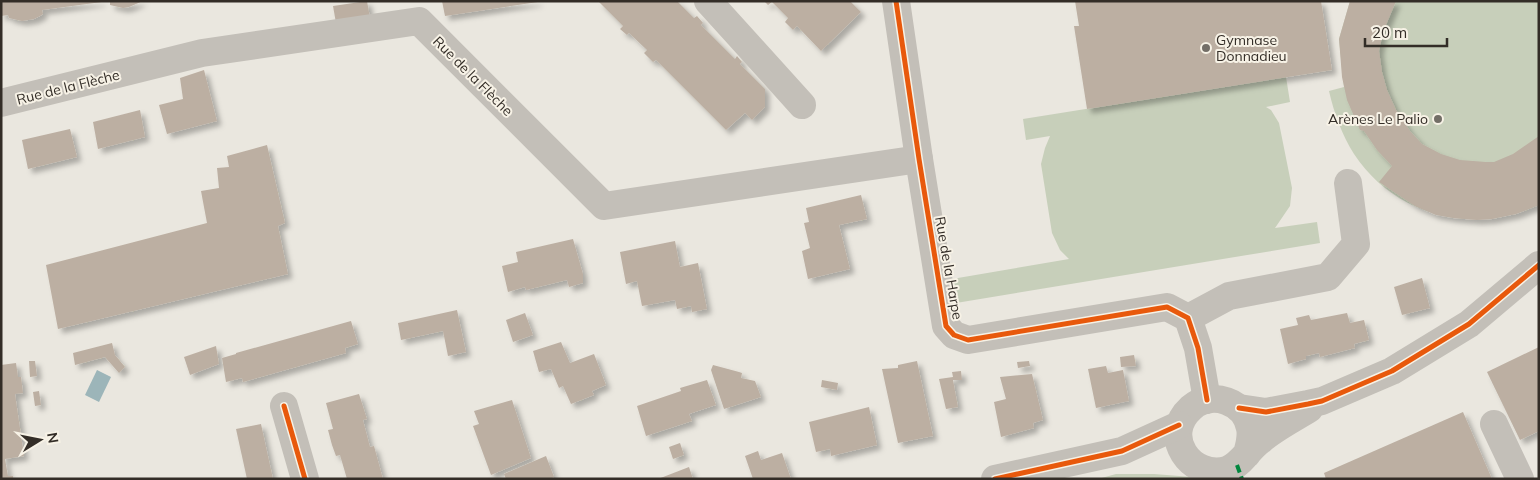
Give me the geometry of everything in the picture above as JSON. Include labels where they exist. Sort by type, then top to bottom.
[{"type":"street","points":[[708,1],[802,105]]},
{"type":"street","name":"Rue de la Harpe","points":[[896,1],[946,326],[954,335],[968,340],[1167,307],[1188,318]]},
{"type":"street","name":"Rue de la Flèche","points":[[1,103],[202,53],[419,21],[604,206],[919,158]]},
{"type":"street","points":[[1207,400],[1198,348],[1188,318],[1230,296],[1328,277],[1356,244],[1348,183]]},
{"type":"street","points":[[1122,451],[1168,454],[1188,461],[1199,469],[1212,473],[1226,471],[1237,465],[1260,440],[1322,401],[1392,371],[1469,324],[1539,265]]},
{"type":"street","points":[[1188,461],[1181,451],[1178,438],[1179,425],[1185,413],[1195,404],[1207,400],[1218,399],[1229,402],[1239,408],[1247,418],[1251,430],[1251,442],[1247,454]]},
{"type":"street","points":[[1239,408],[1266,412],[1322,401]]},
{"type":"street","points":[[284,406],[305,479]]},
{"type":"street","points":[[1494,424],[1520,479]]},
{"type":"street","points":[[995,479],[1122,451],[1179,425]]},
{"type":"green space","name":"Arènes Le Palio","points":[[1350,1],[1539,1],[1539,205],[1513,214],[1488,218],[1462,218],[1437,214],[1413,205],[1391,192],[1371,175],[1354,154],[1346,139],[1336,116],[1329,91],[1344,87],[1339,39]]},
{"type":"green space","points":[[1286,77],[1290,102],[1266,107],[1271,110],[1279,123],[1292,188],[1290,206],[1275,228],[1317,222],[1320,243],[956,303],[952,279],[1069,259],[1060,250],[1052,233],[1041,164],[1050,136],[1026,140],[1023,119]]},
{"type":"green space","points":[[1116,474],[1154,474],[1217,479],[1098,479]]},
{"type":"water","points":[[97,370],[111,377],[99,402],[85,395]]},
{"type":"building","points":[[1,1],[102,2],[42,10],[43,14],[40,16],[22,21],[9,18],[8,15],[1,16]]},
{"type":"building","points":[[110,1],[143,1],[123,8],[110,5]]},
{"type":"building","points":[[367,1],[370,18],[336,23],[333,6]]},
{"type":"building","points":[[442,1],[538,1],[538,2],[445,16]]},
{"type":"building","points":[[598,1],[677,1],[694,18],[697,16],[703,23],[701,25],[735,59],[737,56],[742,62],[740,64],[765,89],[765,107],[752,120],[745,113],[726,130],[656,60],[653,62],[644,53],[647,50],[629,33],[627,35],[620,29],[623,26]]},
{"type":"building","points":[[764,1],[850,1],[861,12],[821,51],[797,26],[793,30],[785,22],[788,18],[772,2],[768,5]]},
{"type":"building","name":"Gymnase Donnadieu","points":[[1075,1],[1321,1],[1332,70],[1087,109],[1074,26],[1079,26]]},
{"type":"building","points":[[1350,1],[1396,1],[1383,32],[1379,51],[1382,72],[1387,90],[1396,110],[1410,131],[1422,144],[1441,154],[1460,160],[1494,162],[1513,154],[1539,136],[1539,205],[1516,214],[1492,219],[1453,218],[1436,215],[1415,206],[1379,182],[1392,166],[1377,150],[1364,131],[1360,130],[1347,100],[1342,77],[1339,39]]},
{"type":"building","points":[[204,70],[217,121],[167,134],[159,105],[183,99],[180,78]]},
{"type":"building","points":[[140,110],[145,137],[98,149],[93,122]]},
{"type":"building","points":[[70,129],[77,157],[28,169],[22,140]]},
{"type":"building","points":[[267,145],[285,223],[278,226],[288,274],[58,329],[46,265],[207,223],[201,191],[219,188],[217,168],[229,167],[227,156]]},
{"type":"building","points":[[861,195],[867,219],[839,225],[850,269],[808,279],[802,251],[810,248],[804,223],[809,222],[806,208]]},
{"type":"building","points":[[573,239],[583,274],[583,283],[569,287],[567,280],[526,290],[525,287],[508,292],[502,266],[518,262],[516,252]]},
{"type":"building","points":[[675,241],[680,267],[698,263],[707,309],[692,312],[691,306],[677,309],[675,300],[642,306],[637,281],[626,284],[620,252]]},
{"type":"building","points":[[1422,278],[1430,308],[1402,315],[1394,287]]},
{"type":"building","points":[[457,310],[466,352],[448,356],[443,331],[401,340],[398,323]]},
{"type":"building","points":[[525,313],[533,335],[513,342],[506,320]]},
{"type":"building","points":[[1347,313],[1350,323],[1364,320],[1369,340],[1354,344],[1355,348],[1320,357],[1319,353],[1306,356],[1306,359],[1288,364],[1280,329],[1298,325],[1296,318],[1309,315],[1311,320]]},
{"type":"building","points":[[351,321],[358,344],[345,348],[346,353],[243,382],[242,378],[226,382],[222,358]]},
{"type":"building","points":[[561,342],[570,363],[594,354],[606,385],[592,391],[594,395],[571,404],[563,386],[559,388],[551,369],[539,372],[533,351]]},
{"type":"building","points":[[112,343],[115,355],[125,367],[119,373],[105,357],[75,365],[73,353]]},
{"type":"building","points":[[216,346],[219,364],[190,375],[184,357]]},
{"type":"building","points":[[1539,347],[1539,431],[1520,440],[1487,372]]},
{"type":"building","points":[[1134,355],[1136,366],[1121,367],[1120,357]]},
{"type":"building","points":[[29,361],[35,361],[37,376],[30,377]]},
{"type":"building","points":[[917,361],[933,436],[898,443],[882,369],[898,368],[898,365]]},
{"type":"building","points":[[1029,361],[1030,366],[1018,368],[1017,362]]},
{"type":"building","points":[[16,363],[18,377],[21,377],[23,393],[15,394],[24,456],[5,459],[8,476],[13,476],[13,479],[1,479],[1,365]]},
{"type":"building","points":[[713,365],[742,373],[741,378],[755,381],[761,397],[724,409],[711,370]]},
{"type":"building","points":[[1106,366],[1108,373],[1123,370],[1129,401],[1096,408],[1088,369]]},
{"type":"building","points":[[961,371],[962,380],[953,380],[958,407],[946,409],[939,379],[953,377],[952,372]]},
{"type":"building","points":[[1032,374],[1043,420],[1033,423],[1034,428],[1001,437],[994,402],[1006,399],[1000,377]]},
{"type":"building","points":[[707,380],[716,405],[689,414],[692,421],[646,436],[637,406],[681,391],[680,388]]},
{"type":"building","points":[[822,380],[838,383],[837,390],[821,387]]},
{"type":"building","points":[[39,391],[41,405],[35,406],[33,392]]},
{"type":"building","points":[[359,394],[367,419],[363,420],[370,447],[374,446],[383,479],[347,479],[340,455],[336,456],[332,445],[328,430],[333,429],[326,403]]},
{"type":"building","points":[[512,400],[531,458],[491,475],[473,426],[479,424],[474,411]]},
{"type":"building","points":[[869,407],[877,445],[831,456],[830,449],[816,452],[809,422]]},
{"type":"building","points":[[1463,412],[1492,479],[1326,479],[1324,473]]},
{"type":"building","points":[[261,424],[273,479],[247,479],[236,429]]},
{"type":"building","points":[[680,443],[684,455],[673,459],[669,447]]},
{"type":"building","points":[[758,451],[761,460],[782,453],[791,479],[753,479],[745,456]]},
{"type":"building","points":[[546,456],[554,477],[550,479],[506,479],[504,474]]},
{"type":"building","points":[[689,467],[693,479],[658,479]]},
{"type":"marked path","points":[[1237,465],[1242,479]]},
{"type":"cycle path","points":[[896,1],[946,326],[954,335],[968,340],[1167,307],[1188,318],[1198,348],[1207,400]]},
{"type":"cycle path","points":[[1239,408],[1266,412],[1322,401],[1392,371],[1469,324],[1539,265]]},
{"type":"cycle path","points":[[284,406],[305,479]]},
{"type":"cycle path","points":[[995,479],[1122,451],[1179,425]]},
{"type":"place","name":"Gymnase Donnadieu","points":[[1206,48]]},
{"type":"place","name":"Arènes Le Palio","points":[[1438,119]]}]
